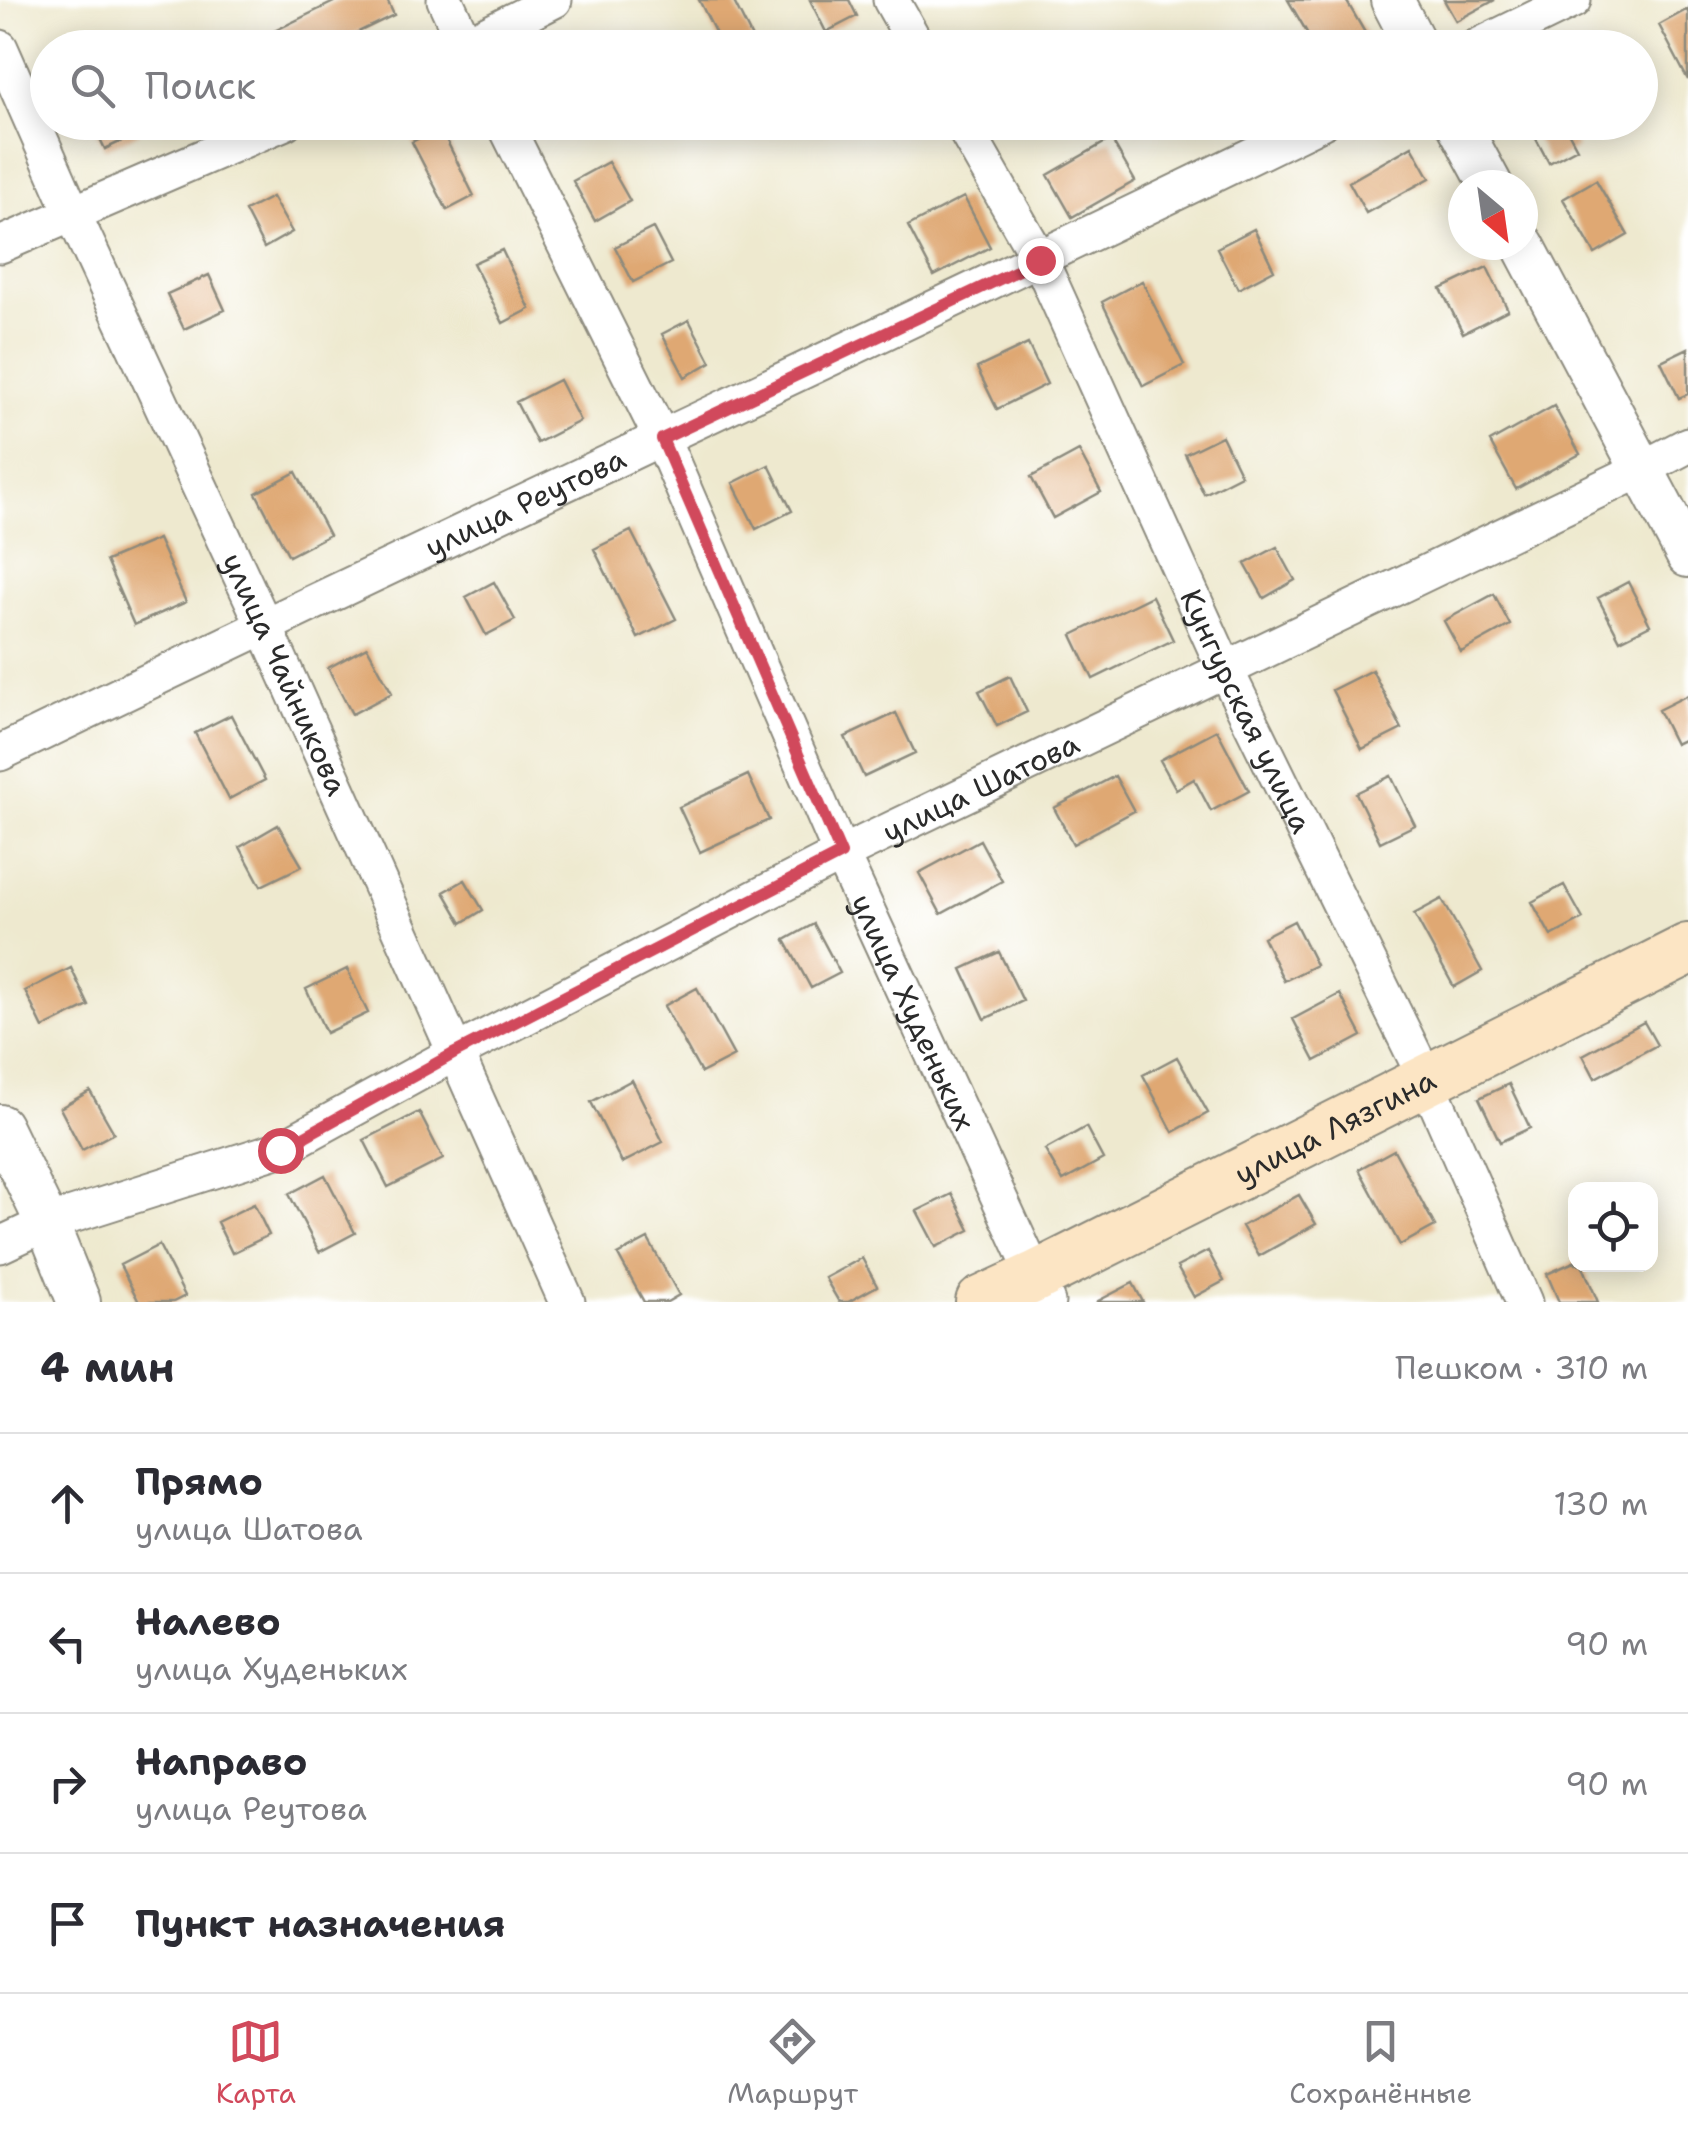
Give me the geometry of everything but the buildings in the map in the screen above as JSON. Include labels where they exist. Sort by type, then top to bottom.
[{"type":"main road","name":"улица Лязгина","points":[[981,1302],[1041,1290],[1426,1080],[1688,949]]},
{"type":"street","points":[[445,0],[456,30]]},
{"type":"street","points":[[496,30],[554,0]]},
{"type":"street","points":[[891,0],[908,30]]},
{"type":"street","points":[[1392,0],[1408,30]]},
{"type":"street","points":[[1512,30],[1573,0]]},
{"type":"street","name":"улица Чайникова","points":[[0,48],[30,116]]},
{"type":"street","name":"улица Чайникова","points":[[40,140],[264,624],[568,1302]]},
{"type":"street","points":[[0,246],[244,140]]},
{"type":"street","name":"улица Худеньких","points":[[513,140],[662,439],[841,854],[1041,1290]]},
{"type":"street","name":"Кунгурская улица","points":[[971,140],[1040,260],[1225,669],[1426,1080],[1524,1302]]},
{"type":"street","name":"улица Реутова","points":[[0,753],[264,624],[1040,260],[1284,140]]},
{"type":"street","points":[[1467,140],[1483,170]]},
{"type":"street","points":[[1531,260],[1688,556]]},
{"type":"street","name":"улица Шатова","points":[[0,1245],[46,1223],[280,1150],[455,1053],[841,854],[1688,445]]},
{"type":"street","points":[[0,1126],[79,1302]]},
{"type":"route","points":[[280,1150],[455,1053],[841,854],[662,439],[1040,260]]}]
